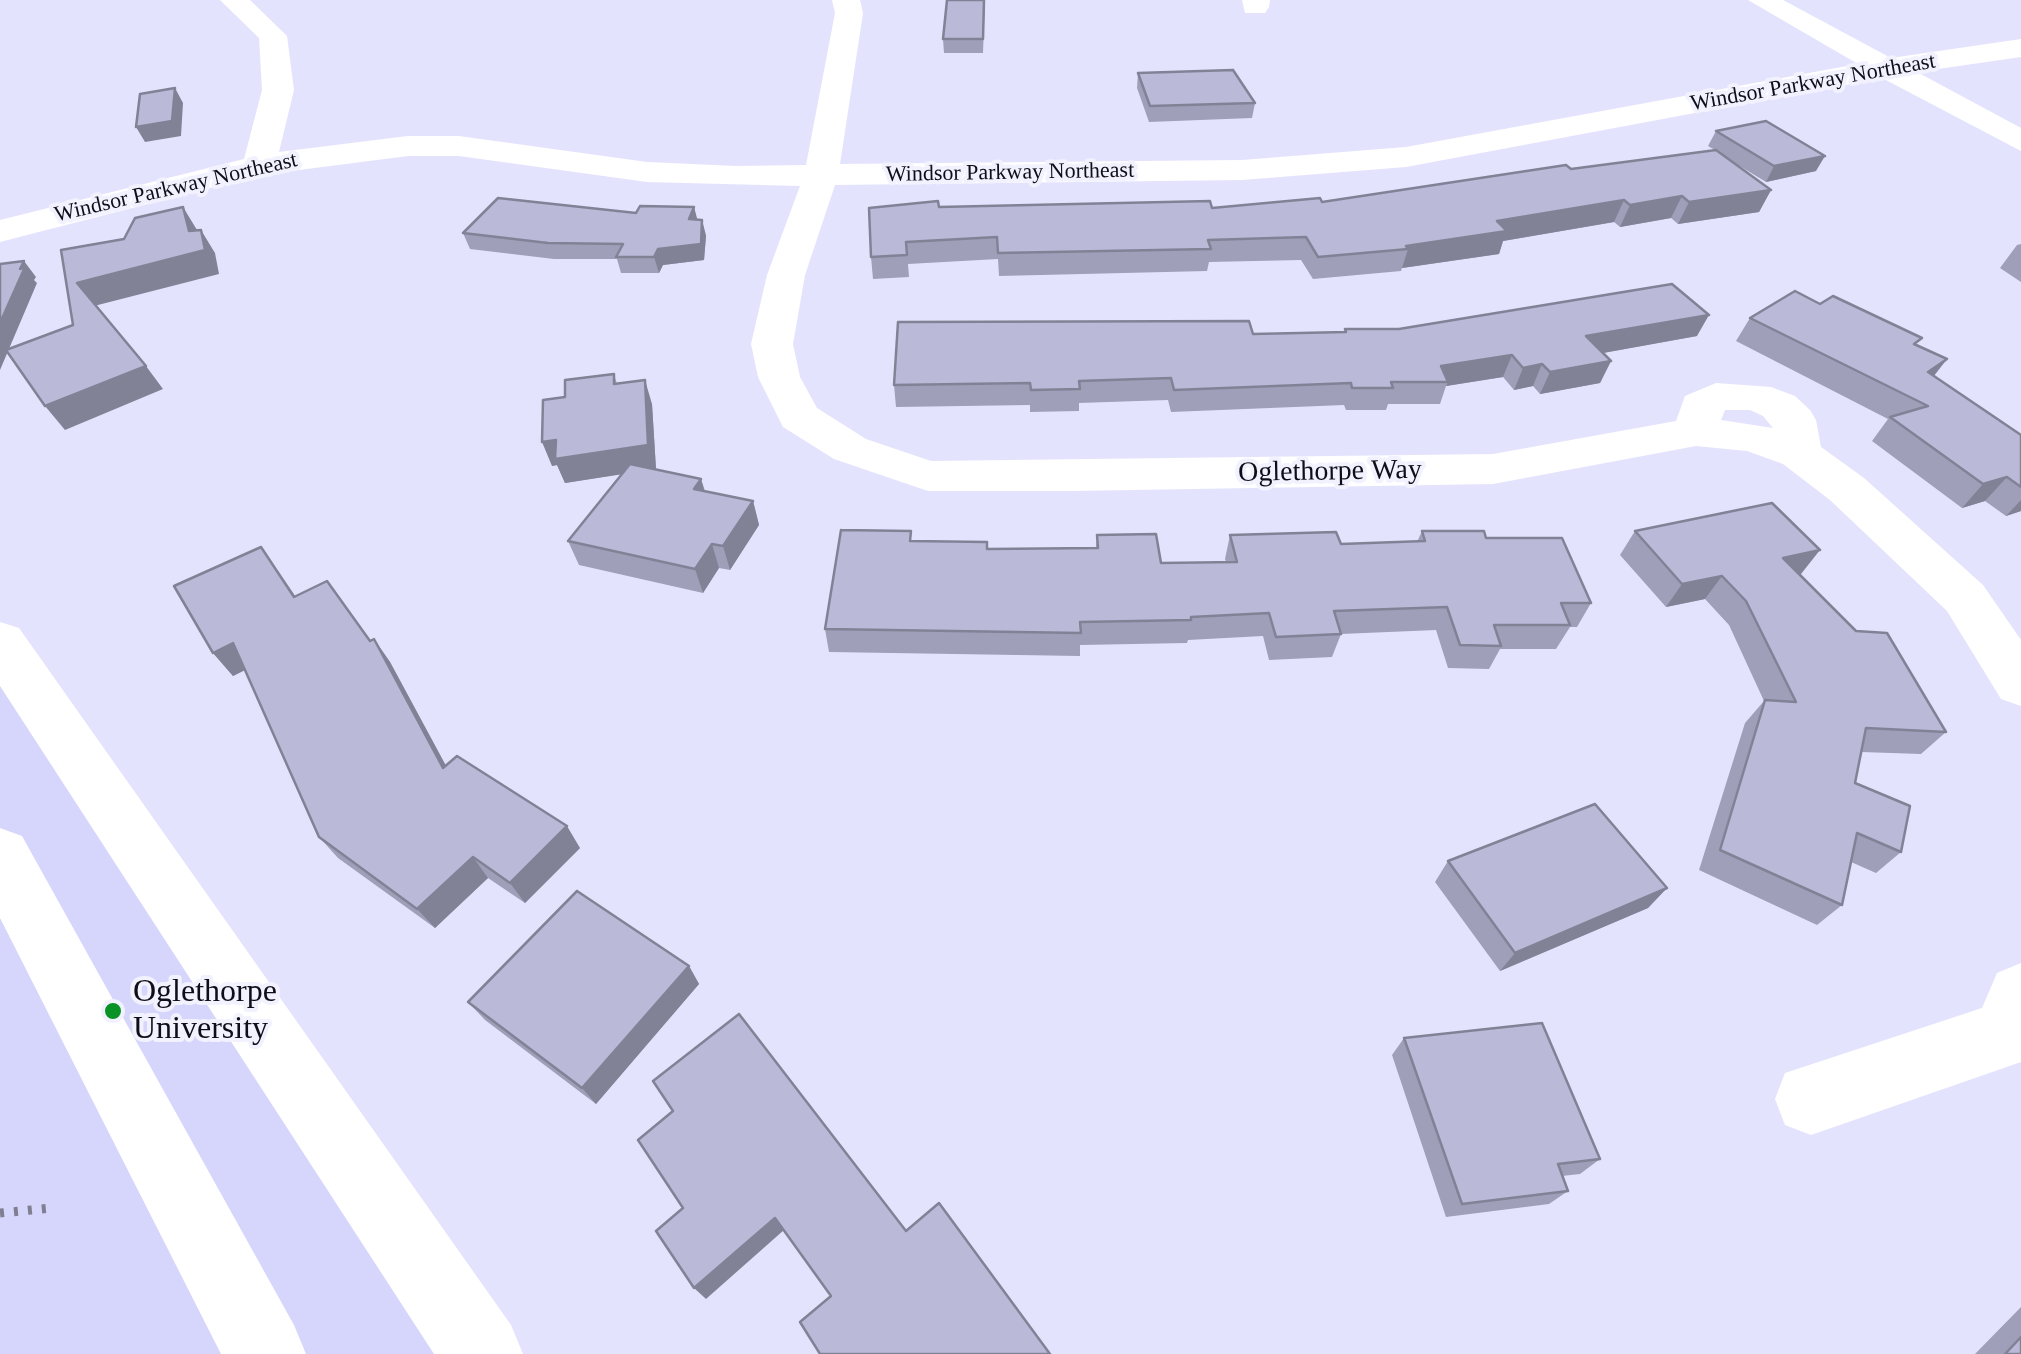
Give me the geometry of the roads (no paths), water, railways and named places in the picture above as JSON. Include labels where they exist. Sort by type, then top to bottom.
[{"type":"street","points":[[234,0],[273,36],[278,90],[258,165]]},
{"type":"street","name":"Oglethorpe Way","points":[[846,0],[849,14],[821,175],[786,275],[772,344],[779,378],[800,417],[850,449],[928,476],[1493,469],[1696,432],[1752,437],[1799,453],[1846,489],[1965,598],[2021,684]]},
{"type":"street","points":[[1762,0],[2021,115]]},
{"type":"street","points":[[1804,0],[2021,141]]},
{"type":"street","name":"Windsor Parkway Northeast","points":[[0,231],[258,165],[348,151],[458,146],[646,172],[821,175],[1242,170],[1406,156],[1906,65],[2021,48]]},
{"type":"street","points":[[0,642],[482,1354]]},
{"type":"street","points":[[0,855],[265,1354]]},
{"type":"street","points":[[1811,1099],[2006,1034],[2021,996]]},
{"type":"place","name":"Oglethorpe University","points":[[113,1011]]}]
